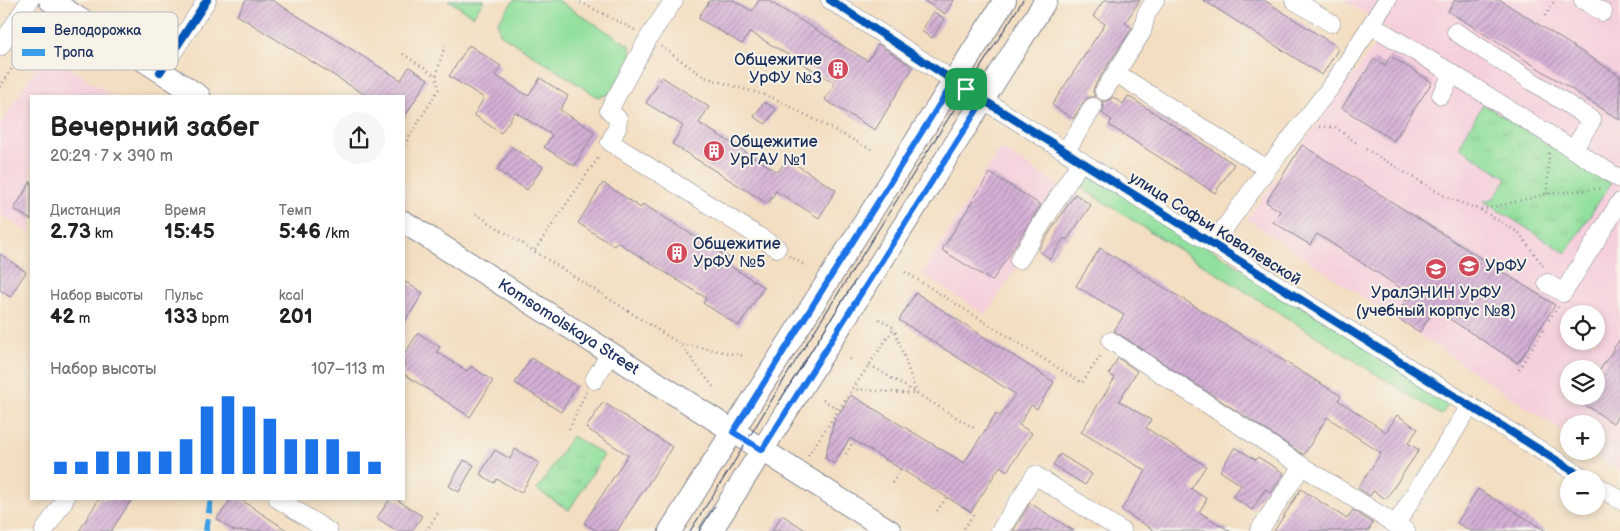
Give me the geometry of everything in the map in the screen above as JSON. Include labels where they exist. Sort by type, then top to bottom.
[{"type":"main road","points":[[50,0],[68,12]]},
{"type":"main road","points":[[670,531],[1005,0]]},
{"type":"main road","points":[[711,531],[1046,0]]},
{"type":"main road","points":[[157,70],[197,95]]},
{"type":"main road","name":"Komsomolskaya Street","points":[[405,223],[762,450]]},
{"type":"main road","points":[[762,450],[890,531]]},
{"type":"street","points":[[22,12],[30,0]]},
{"type":"street","points":[[178,44],[206,0]]},
{"type":"street","points":[[674,0],[649,37],[609,110],[618,119],[617,128],[610,142],[777,248]]},
{"type":"street","name":"улица Софьи Ковалевской","points":[[830,0],[954,81],[1572,470]]},
{"type":"street","points":[[1104,91],[1142,32],[1146,15],[1155,0]]},
{"type":"street","points":[[1294,0],[1331,23]]},
{"type":"street","points":[[1213,244],[1267,168],[1333,84],[1386,0]]},
{"type":"street","points":[[1583,0],[1602,12]]},
{"type":"street","points":[[1371,25],[1454,74],[1573,150],[1614,183]]},
{"type":"street","points":[[0,47],[12,28]]},
{"type":"street","points":[[1456,32],[1592,120],[1573,150]]},
{"type":"street","points":[[1116,73],[1267,168]]},
{"type":"street","points":[[1440,96],[1454,74]]},
{"type":"street","points":[[1066,151],[1093,107]]},
{"type":"street","points":[[1019,260],[1081,161]]},
{"type":"street","points":[[1547,277],[1563,293],[1620,202]]},
{"type":"street","points":[[1111,341],[1302,466],[1401,528],[1470,406]]},
{"type":"street","points":[[594,380],[610,354]]},
{"type":"street","points":[[1259,531],[1302,466]]},
{"type":"street","points":[[1000,531],[1035,475],[1122,531]]},
{"type":"street","points":[[1605,486],[1620,500]]},
{"type":"street","points":[[44,531],[64,500]]},
{"type":"street","points":[[280,500],[328,531]]},
{"type":"path","points":[[576,0],[649,37],[704,76],[774,98],[874,151]]},
{"type":"path","points":[[1545,16],[1555,0]]},
{"type":"path","points":[[405,143],[438,89],[436,76],[446,42]]},
{"type":"path","points":[[403,54],[436,76]]},
{"type":"path","points":[[0,87],[12,68]]},
{"type":"path","points":[[1301,126],[1335,127],[1358,144]]},
{"type":"path","points":[[1547,194],[1549,136]]},
{"type":"path","points":[[534,250],[610,142]]},
{"type":"path","points":[[1366,149],[1446,197],[1482,210],[1519,233],[1547,277]]},
{"type":"path","points":[[1482,210],[1547,194],[1614,183]]},
{"type":"path","points":[[476,214],[680,344],[714,388]]},
{"type":"path","points":[[905,272],[1082,383],[1111,341]]},
{"type":"path","points":[[876,316],[894,328],[918,394]]},
{"type":"path","points":[[1519,369],[1545,327]]},
{"type":"path","points":[[808,455],[894,328]]},
{"type":"path","points":[[680,344],[744,356]]},
{"type":"path","points":[[849,359],[853,362]]},
{"type":"path","points":[[870,364],[974,428]]},
{"type":"path","points":[[862,368],[866,370]]},
{"type":"path","points":[[569,429],[585,394],[594,380]]},
{"type":"path","points":[[852,389],[918,394]]},
{"type":"path","points":[[823,400],[838,409]]},
{"type":"path","points":[[846,454],[854,440]]},
{"type":"path","points":[[892,483],[901,469]]},
{"type":"path","points":[[937,511],[947,497]]},
{"type":"path","points":[[426,531],[438,513]]},
{"type":"path","points":[[964,528],[974,514]]},
{"type":"shaded area","name":"УрФУ","points":[[1343,0],[1620,0],[1620,471],[1604,460],[1605,415],[1560,415],[1560,430],[1247,219],[1388,28]]},
{"type":"shaded area","points":[[34,70],[72,70],[112,95],[30,95],[30,233],[0,214],[0,125]]},
{"type":"shaded area","points":[[1000,148],[1066,190],[986,315],[922,274]]},
{"type":"green space","points":[[448,0],[484,0],[473,16]]},
{"type":"green space","points":[[514,0],[557,0],[630,46],[633,59],[609,94],[598,97],[500,34],[498,22]]},
{"type":"green space","points":[[1483,104],[1611,183],[1566,253],[1484,201],[1494,198],[1507,178],[1459,147]]},
{"type":"green space","points":[[1084,169],[1451,401],[1441,415],[1075,184]]},
{"type":"green space","points":[[572,436],[604,455],[569,510],[537,490]]},
{"type":"building","points":[[246,0],[272,0],[401,80],[409,67],[428,79],[405,116],[405,95],[365,95],[237,15]]},
{"type":"building","name":"Общежитие УрФУ №3","points":[[710,0],[733,0],[752,11],[759,0],[767,0],[868,61],[878,44],[913,67],[875,130],[825,100],[835,83],[750,32],[742,44],[698,18]]},
{"type":"building","points":[[923,0],[954,0],[945,14]]},
{"type":"building","points":[[1104,0],[1140,0],[1125,23],[1132,28],[1095,85],[1093,91],[1095,97],[1088,97],[1084,101],[1073,119],[1052,105],[1105,24],[1093,16]]},
{"type":"building","points":[[1203,0],[1264,0],[1339,48],[1322,75]]},
{"type":"building","points":[[1455,0],[1500,0],[1620,76],[1620,120],[1448,11]]},
{"type":"building","points":[[934,12],[945,19],[932,38],[921,31]]},
{"type":"building","points":[[469,45],[501,66],[495,75],[528,96],[540,78],[568,96],[560,110],[595,132],[574,166],[544,147],[552,135],[515,112],[501,133],[474,115],[484,98],[449,76]]},
{"type":"building","points":[[1390,56],[1432,82],[1394,141],[1342,108],[1374,59],[1385,65]]},
{"type":"building","name":"Общежитие УрГАУ №1","points":[[662,77],[709,107],[699,123],[778,172],[787,159],[836,190],[819,218],[776,191],[768,204],[672,144],[683,126],[646,103]]},
{"type":"building","points":[[1128,96],[1234,164],[1215,193],[1109,125],[1112,120],[1102,113],[1104,107],[1102,101],[1108,101],[1113,97],[1123,104]]},
{"type":"building","points":[[764,102],[776,109],[766,124],[754,117]]},
{"type":"building","name":"УралЭНИН УрФУ (учебный корпус №8)","points":[[1302,145],[1555,305],[1518,363],[1434,309],[1420,332],[1395,317],[1410,294],[1317,234],[1310,245],[1273,222],[1280,211],[1266,202]]},
{"type":"building","points":[[512,147],[543,167],[527,190],[497,170]]},
{"type":"building","points":[[990,173],[1041,205],[992,281],[942,250]]},
{"type":"building","points":[[30,183],[30,219],[14,209]]},
{"type":"building","name":"Общежитие УрФУ №5","points":[[603,183],[641,208],[643,204],[731,259],[727,264],[764,287],[739,326],[703,303],[706,298],[617,242],[614,246],[578,223]]},
{"type":"building","points":[[1075,194],[1091,205],[1067,240],[1064,238],[1050,259],[1038,250]]},
{"type":"building","points":[[1100,248],[1341,396],[1338,400],[1386,432],[1397,415],[1418,429],[1408,443],[1419,450],[1386,499],[1373,491],[1370,496],[1358,488],[1381,453],[1327,417],[1304,455],[1114,331],[1124,315],[1076,286]]},
{"type":"building","points":[[0,254],[26,272],[10,297],[0,290]]},
{"type":"building","points":[[405,282],[423,293],[405,321]]},
{"type":"building","points":[[916,293],[1054,382],[1037,409],[1031,405],[1019,425],[1032,433],[1007,471],[1000,466],[971,512],[850,438],[834,464],[825,458],[834,421],[851,395],[964,463],[996,413],[1000,416],[1015,394],[899,320]]},
{"type":"building","points":[[418,333],[440,347],[437,352],[467,371],[471,366],[493,381],[470,417],[405,375],[405,353]]},
{"type":"building","points":[[1620,339],[1620,412],[1613,423],[1605,418],[1605,415],[1601,415],[1586,405],[1605,405],[1605,362]]},
{"type":"building","points":[[531,358],[577,386],[561,412],[515,383]]},
{"type":"building","points":[[1118,358],[1137,371],[1119,401],[1151,420],[1146,428],[1206,466],[1191,489],[1207,499],[1199,512],[1230,531],[1155,531],[1121,510],[1146,471],[1081,432],[1115,378],[1109,374]]},
{"type":"building","points":[[603,402],[672,447],[617,531],[597,531],[584,523],[628,455],[586,428]]},
{"type":"building","points":[[1235,447],[1256,460],[1258,457],[1284,473],[1271,493],[1265,489],[1252,510],[1233,497],[1241,485],[1220,471]]},
{"type":"building","points":[[515,449],[539,463],[521,493],[497,479],[494,483],[480,474],[495,450],[510,459]]},
{"type":"building","points":[[1060,454],[1092,474],[1085,485],[1053,465]]},
{"type":"building","points":[[464,460],[474,465],[459,492],[449,486]]},
{"type":"building","points":[[1301,489],[1347,519],[1353,510],[1373,523],[1368,531],[1274,531]]},
{"type":"building","points":[[1478,489],[1546,531],[1471,531],[1457,523]]},
{"type":"building","points":[[98,500],[131,500],[111,531],[79,531]]},
{"type":"building","points":[[230,500],[242,500],[288,531],[234,531],[217,519]]},
{"type":"building","points":[[389,500],[398,500],[422,516],[412,531],[397,531],[377,518]]},
{"type":"building","points":[[1030,503],[1074,531],[1013,531]]},
{"type":"building","points":[[782,515],[807,531],[772,531]]},
{"type":"tram line","points":[[690,531],[1023,0]]},
{"type":"tram line","points":[[778,404],[855,281]]},
{"type":"tram line","points":[[699,531],[715,506]]},
{"type":"marked path","points":[[206,531],[211,500]]},
{"type":"cycle path","points":[[178,44],[207,0]]},
{"type":"cycle path","points":[[830,0],[966,89],[1572,470]]},
{"type":"place","name":"Общежитие УрФУ №3","points":[[838,69]]},
{"type":"place","name":"Общежитие УрГАУ №1","points":[[714,151]]},
{"type":"place","name":"Общежитие УрФУ №5","points":[[677,253]]},
{"type":"place","name":"УрФУ","points":[[1469,266]]},
{"type":"place","name":"УралЭНИН УрФУ (учебный корпус №8)","points":[[1436,269]]},
{"type":"route","points":[[954,81],[966,89],[984,99],[762,450],[733,432],[954,81]]}]
